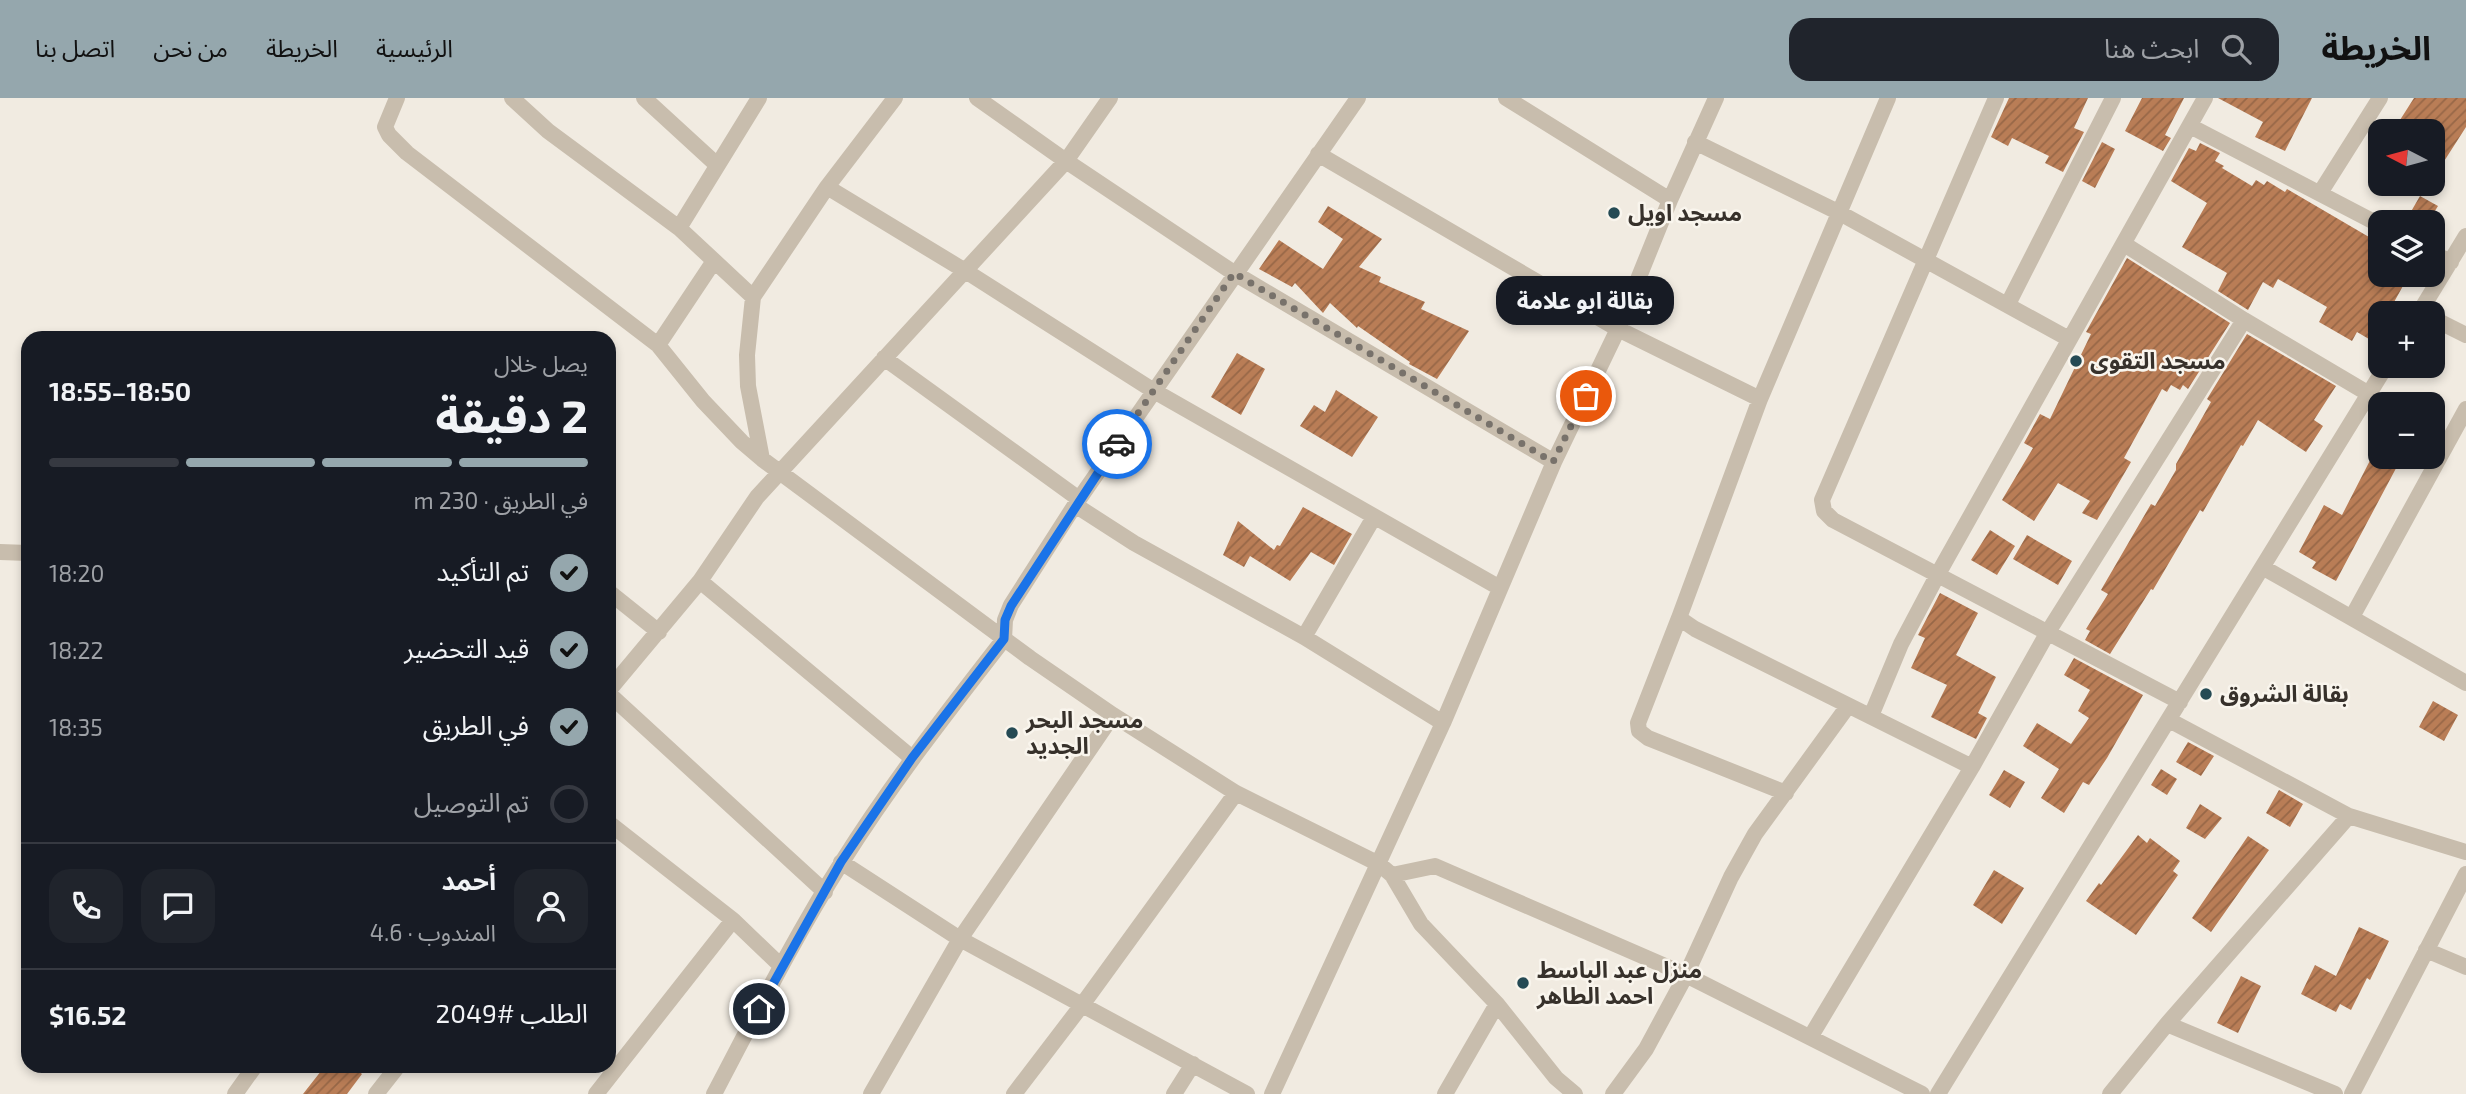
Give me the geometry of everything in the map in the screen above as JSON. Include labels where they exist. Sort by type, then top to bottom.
[{"type":"street","points":[[397,98],[385,127],[389,135],[407,153],[658,345],[703,401],[762,459],[1004,639],[1113,715],[1236,793],[1379,864],[1392,875],[1421,923],[1497,1004],[1556,1077],[1575,1094]]},
{"type":"street","points":[[512,98],[548,131],[679,228],[753,297]]},
{"type":"street","points":[[644,98],[717,165]]},
{"type":"street","points":[[679,228],[759,98]]},
{"type":"street","points":[[762,459],[748,386],[747,355],[753,297],[827,187],[895,98]]},
{"type":"street","points":[[976,98],[1234,273],[1553,462]]},
{"type":"street","points":[[616,684],[700,581],[757,497],[967,272],[1066,161],[1110,98]]},
{"type":"street","points":[[714,1094],[781,966],[841,862],[912,758],[1004,639],[1005,620],[1011,606],[1077,502],[1358,98]]},
{"type":"street","points":[[1506,98],[1670,200]]},
{"type":"street","points":[[1272,1094],[1443,723],[1553,462],[1618,329],[1670,200],[1716,98]]},
{"type":"street","points":[[1786,793],[1648,738],[1639,731],[1638,723],[1760,399],[1888,98]]},
{"type":"street","points":[[1996,98],[1822,500],[1824,511],[1833,520],[2180,702]]},
{"type":"street","points":[[2008,304],[2113,98]]},
{"type":"street","points":[[1871,716],[1901,644],[1938,574],[2204,98]]},
{"type":"street","points":[[2320,193],[2380,98]]},
{"type":"street","points":[[2190,126],[2368,219]]},
{"type":"street","points":[[1695,142],[1838,212],[2069,339]]},
{"type":"street","points":[[1318,154],[1618,329],[1760,399]]},
{"type":"street","points":[[827,187],[967,272],[1153,391],[1500,587]]},
{"type":"street","points":[[2430,301],[2466,236]]},
{"type":"street","points":[[2124,244],[2244,320],[2368,393]]},
{"type":"street","points":[[2445,259],[2451,262]]},
{"type":"street","points":[[658,345],[714,261]]},
{"type":"street","points":[[1811,1036],[1972,768],[2048,632],[2244,320]]},
{"type":"street","points":[[2445,325],[2466,335]]},
{"type":"street","points":[[884,358],[1134,543],[1304,636],[1443,723]]},
{"type":"street","points":[[1938,1094],[2368,396]]},
{"type":"street","points":[[2352,617],[2466,409]]},
{"type":"street","points":[[1304,636],[1374,517]]},
{"type":"street","points":[[0,552],[21,553]]},
{"type":"street","points":[[2264,568],[2466,683]]},
{"type":"street","points":[[700,581],[912,758]]},
{"type":"street","points":[[616,598],[659,632]]},
{"type":"street","points":[[1679,618],[1695,629],[1972,768]]},
{"type":"street","points":[[616,698],[825,892]]},
{"type":"street","points":[[1613,1094],[1646,1049],[1686,975],[1731,877],[1755,834],[1848,706]]},
{"type":"street","points":[[871,1094],[960,939],[1113,715]]},
{"type":"street","points":[[2169,720],[2349,816],[2466,852]]},
{"type":"street","points":[[1014,1094],[1236,793]]},
{"type":"street","points":[[2110,1094],[2167,1024],[2349,816]]},
{"type":"street","points":[[616,828],[733,920],[781,966]]},
{"type":"street","points":[[841,862],[960,939],[1247,1094]]},
{"type":"street","points":[[1392,875],[1435,866],[1686,975],[1922,1094]]},
{"type":"street","points":[[2352,1094],[2466,874]]},
{"type":"street","points":[[603,1092],[733,920]]},
{"type":"street","points":[[2426,950],[2466,967]]},
{"type":"street","points":[[1445,1094],[1497,1004]]},
{"type":"street","points":[[2167,1024],[2335,1094]]},
{"type":"street","points":[[1174,1094],[1194,1064]]},
{"type":"street","points":[[234,1094],[250,1073]]},
{"type":"street","points":[[376,1094],[392,1073]]},
{"type":"building","points":[[2009,98],[2088,98],[2074,128],[2084,132],[2063,172],[2045,163],[2049,156],[2012,138],[2008,146],[1991,137]]},
{"type":"building","points":[[2142,98],[2184,98],[2165,135],[2171,138],[2163,151],[2125,131]]},
{"type":"building","points":[[2218,98],[2312,98],[2285,151],[2255,137],[2263,122]]},
{"type":"building","points":[[2414,98],[2466,98],[2466,127],[2445,160],[2445,119],[2401,119]]},
{"type":"building","points":[[2102,142],[2115,149],[2095,188],[2082,181]]},
{"type":"building","points":[[2200,143],[2220,153],[2215,161],[2224,166],[2222,168],[2252,186],[2256,180],[2264,185],[2267,181],[2285,192],[2287,189],[2368,236],[2368,287],[2402,287],[2395,301],[2368,301],[2368,338],[2357,332],[2352,341],[2319,322],[2327,307],[2278,279],[2273,288],[2263,282],[2248,310],[2218,291],[2227,273],[2182,247],[2207,203],[2171,181],[2189,148],[2196,151]]},
{"type":"building","points":[[2420,196],[2438,206],[2436,210],[2412,210]]},
{"type":"building","points":[[1328,206],[1382,239],[1359,267],[1381,277],[1379,282],[1425,302],[1421,309],[1469,331],[1437,379],[1409,364],[1410,362],[1358,326],[1357,328],[1330,303],[1323,313],[1295,283],[1292,287],[1259,269],[1279,240],[1323,269],[1343,239],[1318,222]]},
{"type":"building","points":[[2127,258],[2230,323],[2188,389],[2183,385],[2180,390],[2171,385],[2167,392],[2162,389],[2124,458],[2131,462],[2097,520],[2082,513],[2090,501],[2058,483],[2034,521],[2002,500],[2033,448],[2024,443],[2040,414],[2050,419],[2091,334],[2086,332]]},
{"type":"building","points":[[2247,334],[2336,386],[2314,420],[2323,426],[2306,452],[2258,420],[2203,512],[2200,510],[2153,590],[2151,589],[2110,654],[2085,640],[2090,631],[2086,629],[2108,594],[2101,590],[2151,504],[2155,506],[2176,470],[2176,464],[2211,402],[2207,399]]},
{"type":"building","points":[[1237,353],[1265,369],[1241,415],[1211,397]]},
{"type":"building","points":[[1336,390],[1378,417],[1352,457],[1300,426],[1314,405],[1325,412]]},
{"type":"building","points":[[2368,464],[2368,469],[2396,469],[2336,581],[2312,568],[2316,562],[2299,552],[2324,505],[2342,515]]},
{"type":"building","points":[[1303,507],[1352,534],[1334,565],[1311,552],[1290,581],[1250,556],[1244,567],[1223,555],[1238,521],[1274,550],[1277,545],[1280,546]]},
{"type":"building","points":[[1990,530],[2015,546],[1997,575],[1971,560]]},
{"type":"building","points":[[2027,535],[2072,561],[2058,585],[2013,559]]},
{"type":"building","points":[[1940,593],[1978,613],[1956,655],[1996,677],[1978,713],[1987,718],[1976,739],[1931,717],[1947,685],[1911,668],[1925,638],[1918,635]]},
{"type":"building","points":[[2074,658],[2143,695],[2089,785],[2083,782],[2064,813],[2041,798],[2059,769],[2023,746],[2037,723],[2071,744],[2089,718],[2078,711],[2090,690],[2064,675]]},
{"type":"building","points":[[2433,701],[2458,715],[2444,741],[2419,727]]},
{"type":"building","points":[[2188,742],[2214,756],[2201,776],[2176,762]]},
{"type":"building","points":[[2161,769],[2177,779],[2167,795],[2151,785]]},
{"type":"building","points":[[2004,770],[2025,782],[2010,808],[1989,795]]},
{"type":"building","points":[[2279,790],[2303,804],[2290,827],[2266,813]]},
{"type":"building","points":[[2200,804],[2222,818],[2205,839],[2186,828]]},
{"type":"building","points":[[2138,835],[2147,843],[2150,838],[2180,861],[2173,871],[2178,875],[2136,935],[2086,901]]},
{"type":"building","points":[[2248,836],[2269,850],[2211,932],[2192,918]]},
{"type":"building","points":[[1994,870],[2024,888],[2002,924],[1973,905]]},
{"type":"building","points":[[2359,927],[2389,941],[2370,980],[2367,978],[2351,1010],[2340,1004],[2336,1012],[2301,994],[2315,965],[2336,976]]},
{"type":"building","points":[[2241,976],[2261,986],[2238,1033],[2217,1023]]},
{"type":"building","points":[[320,1073],[362,1074],[347,1094],[303,1094]]},
{"type":"way so far","points":[[1117,444],[1234,273],[1553,462],[1586,396]]},
{"type":"place","name":"مسجد اويل","points":[[1614,213]]},
{"type":"place","name":"مسجد التقوى","points":[[2076,361]]},
{"type":"place","name":"بقالة ابو علامة","points":[[1586,396]]},
{"type":"place","name":"بقالة الشروق","points":[[2206,694]]},
{"type":"place","name":"مسجد البحر الجديد","points":[[1012,733]]},
{"type":"place","name":"منزل عبد الباسط احمد الطاهر","points":[[1523,983]]},
{"type":"route","points":[[759,1009],[841,862],[912,758],[1004,639],[1005,620],[1011,606],[1117,444]]}]
